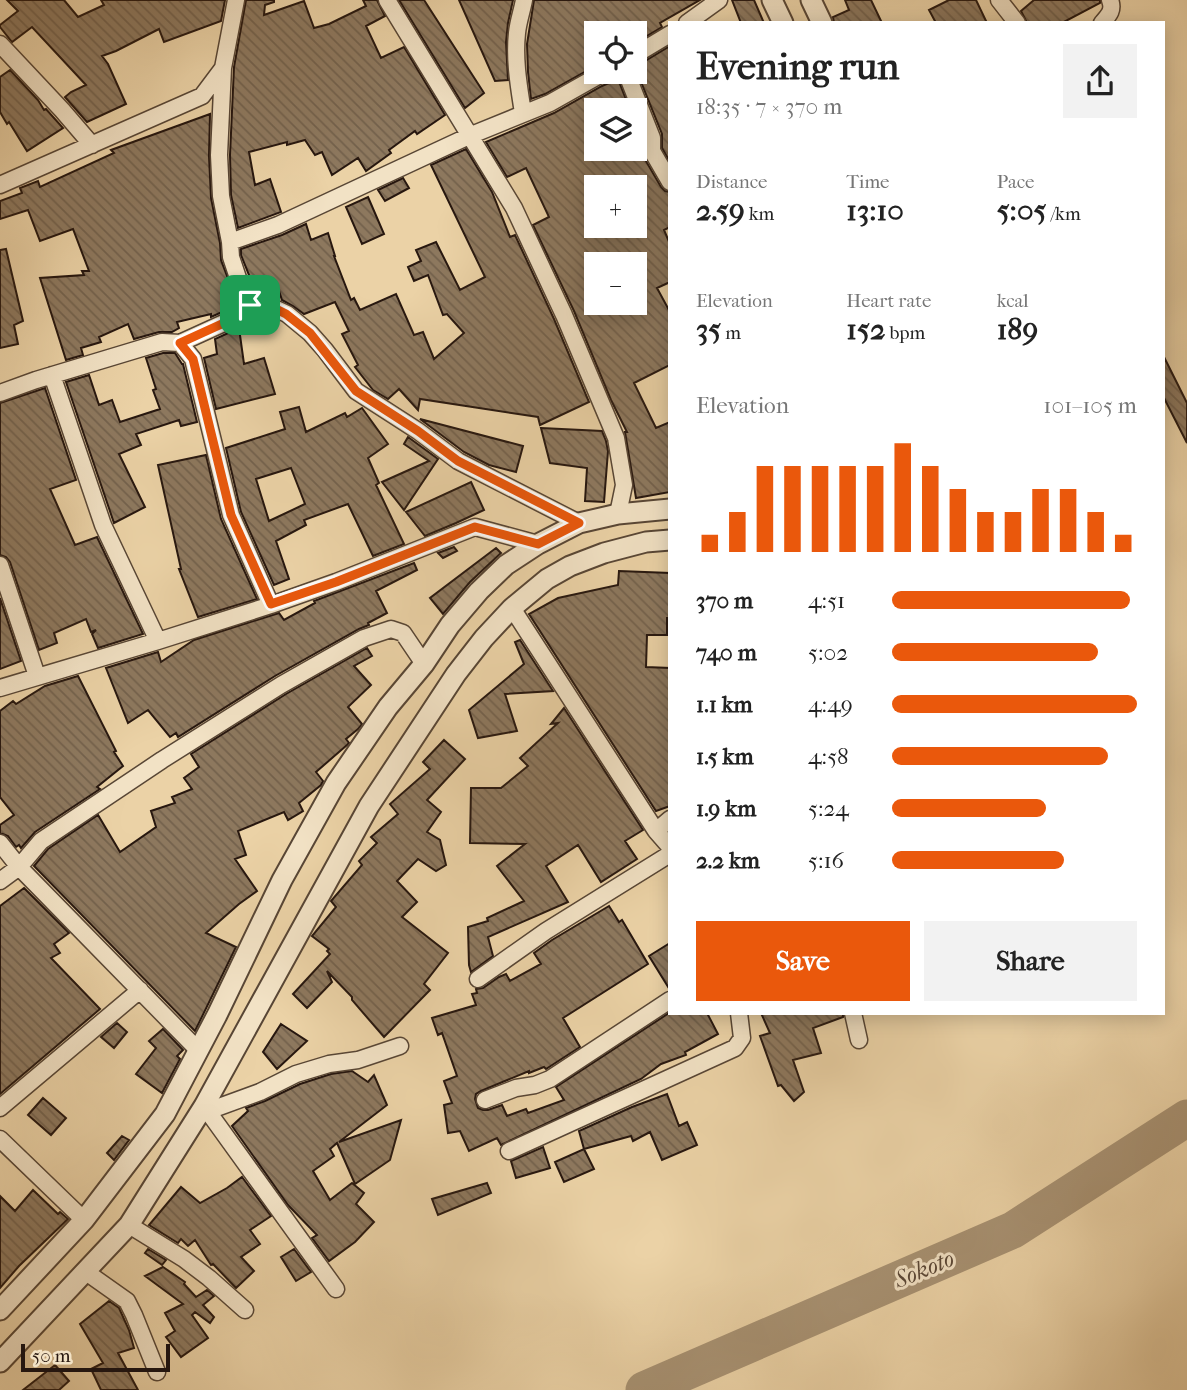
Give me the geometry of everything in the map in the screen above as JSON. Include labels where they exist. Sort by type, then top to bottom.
[{"type":"street","points":[[0,393],[162,342],[180,343],[248,312],[250,305],[231,257],[221,196],[219,155],[223,68],[236,0]]},
{"type":"street","points":[[387,0],[514,208],[564,315],[616,438],[624,485],[618,514]]},
{"type":"street","points":[[523,113],[516,51],[524,0]]},
{"type":"street","points":[[690,21],[719,0]]},
{"type":"street","points":[[772,0],[782,21]]},
{"type":"street","points":[[811,0],[821,21]]},
{"type":"street","points":[[999,0],[1015,21]]},
{"type":"street","points":[[1104,21],[1112,9],[1110,0]]},
{"type":"street","points":[[647,48],[668,35]]},
{"type":"street","points":[[0,44],[92,145]]},
{"type":"street","points":[[0,185],[202,96],[223,68]]},
{"type":"street","points":[[230,242],[278,225],[469,136],[550,103],[584,84]]},
{"type":"street","points":[[631,84],[652,138],[652,151],[668,179]]},
{"type":"street","points":[[250,305],[270,306],[286,314],[310,333],[356,391],[418,431],[458,461],[579,523]]},
{"type":"street","points":[[180,343],[193,359],[231,515],[271,604]]},
{"type":"street","points":[[52,375],[103,525],[158,641]]},
{"type":"street","points":[[0,1310],[84,1220],[165,1114],[282,880],[336,783],[388,707],[424,664],[450,625],[506,565],[538,544],[579,523],[618,514],[668,509]]},
{"type":"street","points":[[0,688],[158,641],[336,582],[475,527],[538,544]]},
{"type":"street","points":[[0,1362],[129,1225],[206,1108],[369,806],[456,674],[484,638],[512,608],[547,579],[570,566],[604,553],[646,542],[668,540]]},
{"type":"street","points":[[0,565],[37,676]]},
{"type":"street","points":[[512,608],[668,846]]},
{"type":"street","points":[[0,881],[19,867],[41,841],[162,760],[281,685],[364,638],[391,629],[403,633],[424,664]]},
{"type":"street","points":[[656,831],[668,821]]},
{"type":"street","points":[[0,843],[19,867],[198,1051]]},
{"type":"street","points":[[478,979],[546,931],[668,855]]},
{"type":"street","points":[[0,1108],[140,990]]},
{"type":"street","points":[[485,1100],[550,1079],[668,1001]]},
{"type":"street","points":[[509,1151],[735,1048],[742,1038],[739,1015]]},
{"type":"street","points":[[853,1015],[859,1040]]},
{"type":"street","points":[[206,1108],[260,1092],[296,1073],[358,1060],[400,1046]]},
{"type":"street","points":[[206,1108],[336,1289]]},
{"type":"street","points":[[0,1139],[84,1220]]},
{"type":"street","points":[[129,1225],[192,1265],[245,1310]]},
{"type":"street","points":[[86,1272],[127,1301],[157,1372]]},
{"type":"building","points":[[7,0],[64,0],[78,17],[104,5],[101,0],[225,0],[221,21],[164,42],[159,29],[102,56],[126,104],[87,122],[65,97],[86,85],[32,27],[12,42],[0,27],[18,11]]},
{"type":"building","points":[[246,0],[274,0],[265,5],[264,15],[304,1],[314,28],[329,24],[366,6],[363,0],[377,0],[385,16],[366,26],[381,58],[404,47],[445,115],[417,134],[415,131],[366,171],[358,158],[332,175],[322,152],[315,155],[305,140],[249,152],[255,185],[270,179],[281,212],[238,228],[231,195],[230,155],[234,67]]},
{"type":"building","points":[[399,0],[424,0],[484,93],[465,108]]},
{"type":"building","points":[[459,0],[513,0],[506,42],[508,80],[495,81]]},
{"type":"building","points":[[534,0],[700,0],[660,23],[662,27],[647,36],[647,21],[584,21],[584,72],[531,99],[527,44]]},
{"type":"building","points":[[732,0],[754,0],[763,21],[740,21]]},
{"type":"building","points":[[845,0],[871,0],[881,21],[834,21],[833,17],[849,10]]},
{"type":"building","points":[[949,0],[976,0],[986,21],[935,21],[929,10]]},
{"type":"building","points":[[1034,0],[1100,0],[1100,3],[1066,21],[1026,21],[1021,11]]},
{"type":"building","points":[[668,47],[668,158],[662,148],[662,134],[642,84],[647,84],[647,60]]},
{"type":"building","points":[[10,70],[63,128],[27,151],[0,112],[0,77]]},
{"type":"building","points":[[607,84],[620,84],[625,98],[584,98],[584,161],[646,161],[661,187],[668,192],[668,228],[664,230],[668,239],[668,283],[657,288],[668,308],[668,366],[634,383],[656,428],[668,423],[668,492],[636,498],[627,432],[533,225],[549,217],[526,168],[507,177],[486,142],[554,113]]},
{"type":"building","points":[[210,114],[211,198],[221,260],[238,305],[211,317],[211,314],[177,322],[179,328],[172,332],[159,332],[134,339],[128,324],[99,337],[101,342],[81,348],[83,355],[66,360],[40,278],[84,275],[82,271],[89,271],[73,229],[40,241],[28,210],[0,219],[0,201],[22,193],[20,188],[38,181],[40,187],[114,153],[111,150]]},
{"type":"building","points":[[466,149],[492,192],[510,237],[515,235],[589,402],[540,425],[538,417],[420,399],[418,410],[399,389],[388,399],[373,390],[355,367],[358,365],[342,334],[349,331],[335,302],[304,314],[282,300],[279,291],[257,295],[241,255],[241,249],[306,224],[311,240],[328,233],[351,300],[354,298],[360,310],[396,294],[414,335],[423,332],[434,359],[464,333],[447,314],[443,315],[428,275],[414,281],[408,267],[421,261],[416,250],[436,242],[460,290],[485,277],[431,165]]},
{"type":"building","points":[[403,178],[409,188],[385,201],[378,190]]},
{"type":"building","points":[[368,197],[384,234],[362,244],[346,207]]},
{"type":"building","points":[[6,249],[23,321],[14,325],[18,344],[0,348],[0,250]]},
{"type":"building","points":[[239,328],[244,364],[264,358],[275,394],[216,409],[204,358],[217,354],[215,339]]},
{"type":"building","points":[[175,353],[183,364],[197,422],[181,426],[179,420],[136,434],[141,445],[119,454],[145,507],[114,523],[66,382],[89,375],[99,405],[112,400],[120,422],[160,409],[146,358]]},
{"type":"building","points":[[1165,359],[1187,403],[1187,443],[1165,400]]},
{"type":"building","points":[[45,388],[76,480],[50,489],[75,545],[97,537],[143,634],[98,648],[92,634],[96,630],[91,632],[86,619],[54,633],[57,643],[39,650],[10,562],[0,555],[0,403]]},
{"type":"building","points":[[299,407],[306,432],[345,413],[347,417],[362,408],[388,444],[368,458],[379,483],[376,485],[404,544],[373,556],[348,504],[304,520],[306,525],[276,541],[289,579],[274,585],[241,512],[226,448],[285,429],[280,412]],"holes":[[[291,468],[305,504],[269,521],[256,479]]]},
{"type":"building","points":[[420,419],[523,446],[516,472],[489,465],[464,452]]},
{"type":"building","points":[[541,428],[602,431],[608,451],[604,502],[585,501],[587,468],[550,463]]},
{"type":"building","points":[[408,437],[438,459],[404,510],[382,482],[429,461],[404,444]]},
{"type":"building","points":[[206,455],[221,519],[257,599],[198,617],[179,569],[158,465]]},
{"type":"building","points":[[471,482],[484,510],[456,523],[425,536],[406,512]]},
{"type":"building","points":[[454,547],[457,551],[443,558],[438,553]]},
{"type":"building","points":[[496,548],[501,553],[470,582],[443,614],[430,598]]},
{"type":"building","points":[[414,563],[417,570],[376,591],[387,613],[275,676],[178,737],[176,733],[170,737],[148,710],[128,723],[106,668],[158,652],[161,662],[194,640],[279,613],[284,620],[315,603],[314,601]]},
{"type":"building","points":[[619,571],[668,573],[667,635],[647,635],[646,667],[668,668],[668,807],[656,811],[529,614],[558,598],[618,585]]},
{"type":"building","points":[[0,598],[21,661],[0,669]]},
{"type":"building","points":[[520,640],[553,691],[505,694],[517,731],[478,738],[469,710],[524,664],[515,642]]},
{"type":"building","points":[[367,648],[372,656],[354,666],[371,685],[348,707],[362,724],[346,739],[349,743],[316,772],[323,781],[299,803],[303,811],[288,820],[284,812],[238,831],[246,855],[235,859],[257,891],[206,933],[236,947],[195,1031],[34,866],[48,849],[98,815],[120,852],[156,827],[151,811],[175,803],[172,797],[192,789],[184,778],[199,767],[191,754],[286,694]]},
{"type":"building","points":[[78,676],[123,766],[97,787],[100,789],[35,832],[21,848],[19,845],[16,847],[8,836],[0,833],[0,825],[14,815],[0,797],[0,711],[13,701],[16,704],[45,686]]},
{"type":"building","points":[[564,708],[643,830],[625,841],[637,859],[601,882],[578,845],[546,866],[568,902],[488,937],[493,956],[471,972],[468,927],[488,921],[487,918],[524,901],[497,866],[525,844],[470,843],[471,788],[501,788],[528,766],[520,758],[558,723],[551,724]]},
{"type":"building","points":[[444,740],[465,759],[427,800],[441,812],[427,832],[440,840],[446,865],[436,871],[418,859],[397,881],[417,902],[402,917],[448,953],[424,984],[430,990],[384,1037],[327,971],[332,982],[307,1008],[293,994],[330,954],[327,951],[329,949],[312,936],[336,907],[331,901],[362,865],[359,861],[377,843],[371,837],[398,814],[390,804],[430,769],[423,762]]},
{"type":"building","points":[[24,888],[69,933],[54,944],[60,953],[51,958],[100,1009],[0,1094],[0,906]]},
{"type":"building","points":[[609,906],[619,922],[622,920],[648,964],[563,1018],[580,1047],[546,1069],[544,1067],[529,1071],[481,1091],[476,1094],[475,1099],[478,1108],[488,1110],[502,1105],[507,1116],[526,1109],[528,1113],[564,1100],[556,1087],[668,1014],[708,1015],[718,1034],[685,1052],[686,1055],[661,1064],[641,1079],[501,1145],[497,1138],[469,1151],[460,1131],[448,1133],[444,1105],[452,1103],[444,1081],[457,1076],[442,1033],[438,1035],[432,1018],[476,1005],[472,994],[477,993],[476,989],[483,988],[506,974],[510,981],[541,964],[534,953]]},
{"type":"building","points":[[668,944],[668,987],[649,956]]},
{"type":"building","points":[[762,1015],[843,1015],[813,1028],[821,1053],[793,1060],[804,1092],[794,1101],[781,1085],[778,1086],[760,1036],[770,1033]]},
{"type":"building","points":[[117,1023],[127,1032],[114,1048],[101,1037]]},
{"type":"building","points":[[281,1024],[307,1041],[277,1069],[263,1052]]},
{"type":"building","points":[[163,1029],[183,1050],[177,1056],[180,1059],[162,1093],[136,1074],[156,1048],[149,1041]]},
{"type":"building","points":[[352,1071],[368,1082],[374,1075],[387,1105],[339,1142],[401,1120],[390,1160],[355,1184],[337,1143],[330,1149],[334,1156],[313,1171],[330,1200],[352,1183],[364,1193],[356,1204],[374,1222],[355,1242],[329,1261],[312,1238],[317,1235],[288,1205],[232,1126],[248,1111],[246,1108],[300,1084],[331,1074]]},
{"type":"building","points":[[667,1094],[679,1126],[687,1122],[697,1145],[662,1160],[650,1132],[633,1141],[631,1136],[584,1149],[579,1131]]},
{"type":"building","points":[[43,1098],[66,1118],[51,1135],[28,1115]]},
{"type":"building","points":[[122,1136],[129,1140],[114,1160],[107,1153]]},
{"type":"building","points":[[543,1147],[550,1168],[516,1178],[511,1161]]},
{"type":"building","points":[[584,1149],[594,1169],[564,1182],[555,1162]]},
{"type":"building","points":[[242,1177],[271,1216],[250,1230],[260,1244],[241,1257],[254,1271],[236,1288],[211,1265],[195,1240],[188,1246],[181,1239],[178,1243],[149,1225],[181,1187],[200,1203]]},
{"type":"building","points":[[487,1183],[491,1193],[438,1215],[432,1199]]},
{"type":"building","points":[[33,1190],[58,1214],[60,1212],[68,1219],[0,1288],[0,1196],[15,1211]]},
{"type":"building","points":[[148,1249],[166,1260],[162,1265],[145,1253]]},
{"type":"building","points":[[294,1249],[311,1272],[296,1281],[281,1257]]},
{"type":"building","points":[[163,1267],[185,1282],[196,1297],[207,1290],[214,1296],[203,1305],[214,1317],[210,1323],[195,1312],[192,1315],[208,1338],[181,1357],[166,1337],[175,1331],[165,1313],[183,1304],[145,1276]]},
{"type":"building","points":[[109,1301],[119,1308],[129,1330],[134,1348],[118,1353],[138,1390],[101,1390],[91,1369],[103,1363],[80,1324]]},
{"type":"building","points":[[55,1365],[69,1381],[59,1390],[23,1390]]},
{"type":"waterway","name":"Sokoto","points":[[644,1390],[1013,1230],[1187,1118]]},
{"type":"route","points":[[250,305],[270,306],[286,314],[310,333],[356,391],[418,431],[458,461],[579,523],[538,544],[475,527],[336,582],[271,604],[231,515],[193,359],[180,343],[248,312],[250,305]]}]
